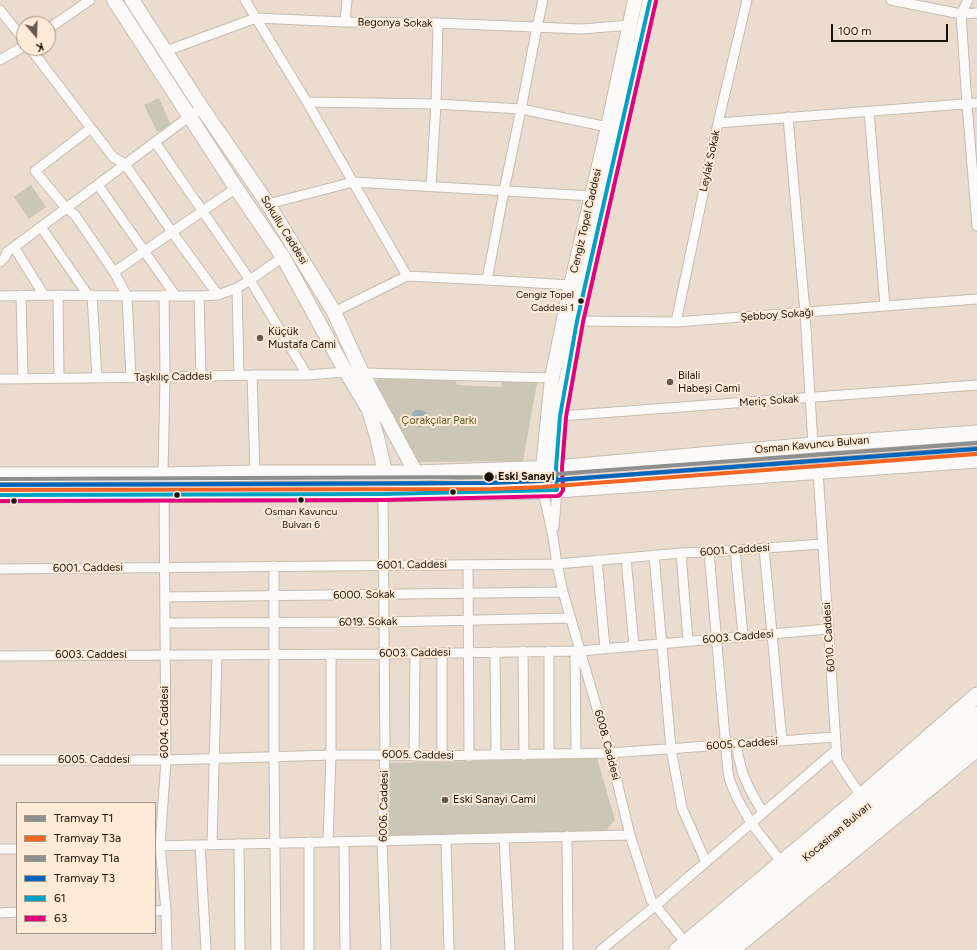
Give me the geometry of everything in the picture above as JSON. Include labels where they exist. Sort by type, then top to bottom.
[{"type":"highway","name":"Osman Kavuncu Bulvarı","points":[[0,475],[416,473],[549,468],[813,444],[977,433]]},
{"type":"highway","points":[[0,495],[383,494],[550,490],[977,460]]},
{"type":"highway","points":[[686,948],[977,695]]},
{"type":"highway","points":[[925,741],[977,711]]},
{"type":"highway","name":"Kocasinan Bulvarı","points":[[686,948],[977,714]]},
{"type":"highway","name":"Kocasinan Bulvarı","points":[[714,950],[977,731]]},
{"type":"highway","points":[[732,950],[973,753],[977,743]]},
{"type":"main road","name":"Sokullu Caddesi","points":[[114,0],[236,188],[283,257],[346,372],[369,410],[385,473]]},
{"type":"main road","name":"Sokullu Caddesi","points":[[132,0],[202,108],[268,204],[334,312],[362,373],[416,473]]},
{"type":"main road","name":"Cengiz Topel Caddesi","points":[[549,468],[552,378],[571,285],[608,127],[635,0]]},
{"type":"main road","name":"Cengiz Topel Caddesi","points":[[550,490],[542,481],[549,468],[577,321],[650,0]]},
{"type":"main road","points":[[741,950],[759,928]]},
{"type":"street","points":[[56,23],[90,0]]},
{"type":"street","points":[[245,0],[307,102],[407,276]]},
{"type":"street","points":[[344,22],[347,0]]},
{"type":"street","points":[[488,280],[504,191],[543,0]]},
{"type":"street","name":"Leylak Sokak","points":[[676,322],[718,123],[746,0]]},
{"type":"street","points":[[891,0],[961,14],[977,13]]},
{"type":"street","points":[[968,0],[961,14],[977,226]]},
{"type":"street","points":[[0,10],[16,30]]},
{"type":"street","name":"Begonya Sokak","points":[[166,51],[256,18],[582,29],[630,25]]},
{"type":"street","points":[[431,186],[436,104],[438,23]]},
{"type":"street","points":[[0,60],[16,51]]},
{"type":"street","points":[[36,56],[113,157],[125,164],[172,232],[218,294]]},
{"type":"street","points":[[307,102],[436,104],[521,109],[608,127]]},
{"type":"street","points":[[718,123],[977,103]]},
{"type":"street","points":[[0,262],[5,257],[7,251],[202,108]]},
{"type":"street","points":[[869,111],[885,306]]},
{"type":"street","points":[[788,117],[805,312],[813,444]]},
{"type":"street","points":[[90,128],[35,171],[66,208],[75,214],[114,272],[127,296],[131,378]]},
{"type":"street","points":[[155,142],[250,280],[307,375]]},
{"type":"street","points":[[268,204],[353,182],[592,196]]},
{"type":"street","points":[[98,184],[175,295]]},
{"type":"street","points":[[114,272],[236,188]]},
{"type":"street","points":[[41,227],[90,295],[97,378]]},
{"type":"street","points":[[7,251],[44,294]]},
{"type":"street","points":[[0,295],[44,294],[199,296],[218,294],[237,288],[283,257]]},
{"type":"street","points":[[334,312],[407,276],[571,285]]},
{"type":"street","points":[[237,288],[239,375]]},
{"type":"street","points":[[21,295],[23,379]]},
{"type":"street","points":[[58,295],[60,378]]},
{"type":"street","points":[[163,475],[165,377],[164,295]]},
{"type":"street","points":[[199,296],[201,376]]},
{"type":"street","name":"Şebboy Sokağı","points":[[577,321],[676,322],[977,299]]},
{"type":"street","name":"Taşkılıç Caddesi","points":[[0,379],[307,375],[346,372]]},
{"type":"street","points":[[362,373],[552,378]]},
{"type":"street","points":[[252,375],[255,473]]},
{"type":"street","name":"Meriç Sokak","points":[[560,416],[977,385]]},
{"type":"street","name":"6010. Caddesi","points":[[818,471],[837,760],[861,796]]},
{"type":"street","points":[[550,490],[553,537]]},
{"type":"street","points":[[550,490],[553,537]]},
{"type":"street","name":"6004. Caddesi","points":[[164,494],[166,760],[157,846],[166,910],[167,950]]},
{"type":"street","name":"6006. Caddesi","points":[[383,494],[385,755],[382,841],[386,950]]},
{"type":"street","name":"6008. Caddesi","points":[[553,537],[563,592],[571,618],[578,651],[610,754],[630,835],[651,900],[686,948]]},
{"type":"street","name":"6001. Caddesi","points":[[0,569],[557,564],[654,555],[822,544]]},
{"type":"street","points":[[764,548],[782,741]]},
{"type":"street","points":[[735,550],[743,636]]},
{"type":"street","points":[[709,552],[727,763],[730,781],[751,824],[782,863]]},
{"type":"street","points":[[681,553],[688,641]]},
{"type":"street","points":[[654,555],[671,749],[682,808],[706,862]]},
{"type":"street","points":[[626,558],[634,646]]},
{"type":"street","points":[[597,560],[605,648]]},
{"type":"street","points":[[468,565],[469,756]]},
{"type":"street","points":[[274,566],[276,950]]},
{"type":"street","name":"6000. Sokak","points":[[165,596],[384,595],[563,592]]},
{"type":"street","name":"6019. Sokak","points":[[165,623],[384,622],[571,618]]},
{"type":"street","name":"6003. Caddesi","points":[[0,656],[384,654],[578,651],[828,628]]},
{"type":"street","points":[[549,651],[549,754]]},
{"type":"street","points":[[576,754],[578,651]]},
{"type":"street","points":[[495,652],[496,755]]},
{"type":"street","points":[[523,652],[524,755]]},
{"type":"street","points":[[414,756],[415,653]]},
{"type":"street","points":[[442,653],[442,756]]},
{"type":"street","points":[[328,842],[331,755],[331,654]]},
{"type":"street","points":[[212,844],[217,655]]},
{"type":"street","name":"6005. Caddesi","points":[[0,760],[166,760],[331,755],[469,756],[610,754],[835,737]]},
{"type":"street","points":[[737,744],[743,774],[763,813]]},
{"type":"street","points":[[602,950],[836,750]]},
{"type":"street","points":[[157,846],[630,835]]},
{"type":"street","points":[[566,836],[568,950]]},
{"type":"street","points":[[504,838],[510,950]]},
{"type":"street","points":[[446,839],[449,950]]},
{"type":"street","points":[[309,842],[309,950]]},
{"type":"street","points":[[344,842],[345,950]]},
{"type":"street","points":[[239,844],[240,950]]},
{"type":"street","points":[[200,845],[206,950]]},
{"type":"street","points":[[0,849],[16,849]]},
{"type":"street","points":[[156,911],[166,910]]},
{"type":"street","points":[[0,912],[16,912]]},
{"type":"green space","points":[[159,98],[171,125],[157,132],[144,105]]},
{"type":"green space","points":[[31,185],[46,207],[29,219],[14,197]]},
{"type":"green space","name":"Çorakçılar Parkı","points":[[381,377],[455,379],[457,385],[501,387],[502,379],[534,380],[537,383],[523,461],[416,462],[374,382]]},
{"type":"green space","points":[[597,758],[615,820],[602,836],[388,837],[386,763]]},
{"type":"shaded area","points":[[415,410],[422,410],[427,413],[428,421],[426,425],[420,427],[414,423],[412,414]]},
{"type":"tram line","name":"T1a","points":[[0,479],[489,477],[556,474],[977,443]]},
{"type":"tram line","name":"T1","points":[[0,484],[491,483],[542,481],[977,448]]},
{"type":"tram line","name":"T3","points":[[0,485],[489,483],[556,480],[977,449]]},
{"type":"tram line","name":"T3a","points":[[0,490],[491,489],[542,487],[977,454]]},
{"type":"transit line","name":"61","points":[[0,495],[383,494],[557,490],[556,468],[560,416],[577,321],[650,0]]},
{"type":"transit line","name":"63","points":[[0,501],[383,500],[560,495],[563,490],[562,468],[566,417],[583,322],[656,1]]},
{"type":"place","name":"Cengiz Topel Caddesi 1","points":[[581,301]]},
{"type":"place","name":"Küçük Mustafa Cami","points":[[260,338]]},
{"type":"place","name":"Bilali Habeşi Cami","points":[[670,382]]},
{"type":"place","name":"Eski Sanayi","points":[[489,477]]},
{"type":"place","name":"Osman Kavuncu Bulvarı 6","points":[[301,500]]},
{"type":"place","name":"Eski Sanayi Cami","points":[[445,800]]}]
